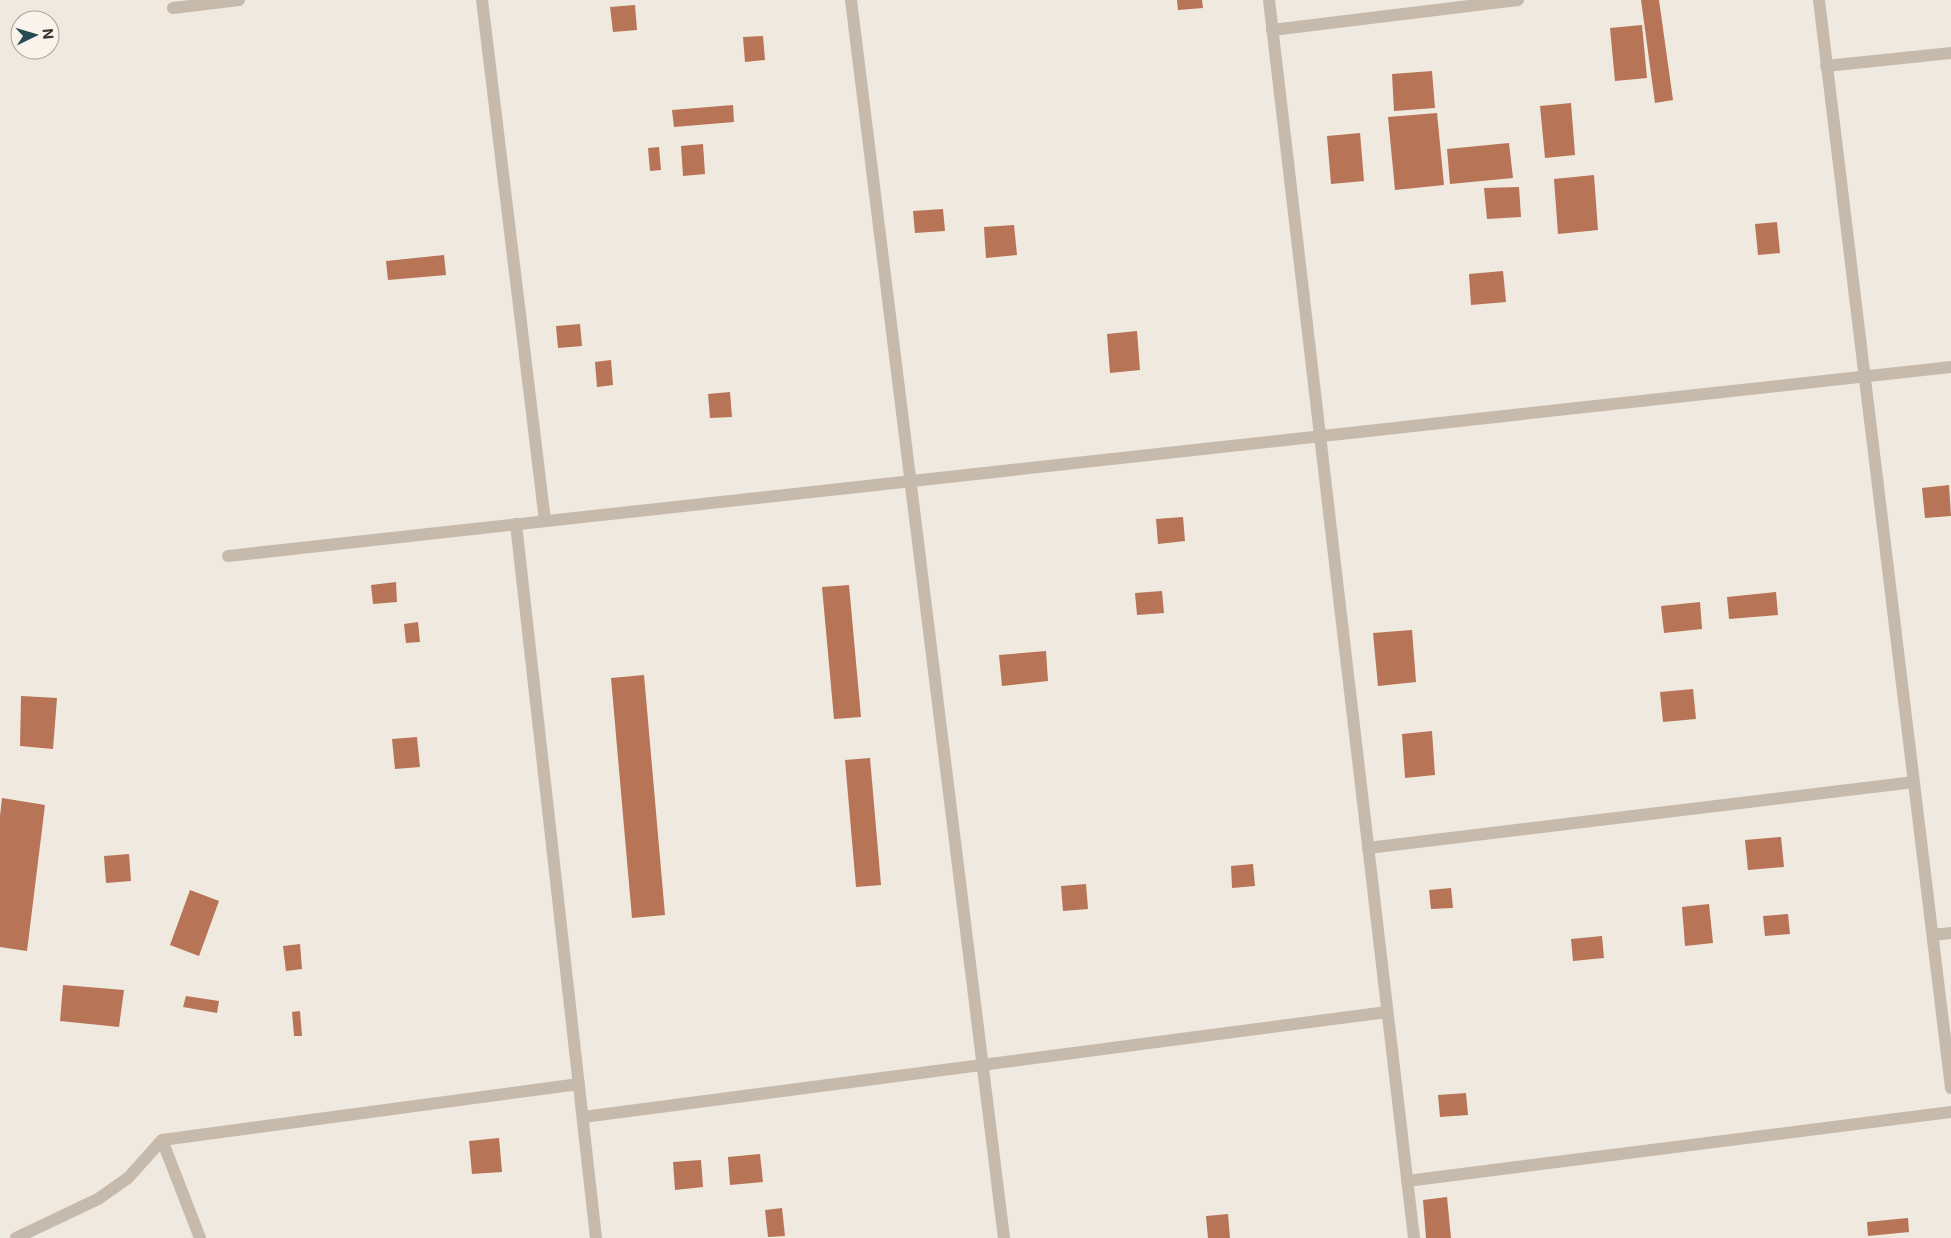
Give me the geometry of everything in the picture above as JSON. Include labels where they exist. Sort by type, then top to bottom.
[{"type":"street","points":[[173,8],[239,0]]},
{"type":"street","points":[[482,0],[545,521]]},
{"type":"street","points":[[851,0],[1004,1238]]},
{"type":"street","points":[[1269,0],[1414,1238]]},
{"type":"street","points":[[1272,30],[1518,0]]},
{"type":"street","points":[[1818,0],[1951,1088]]},
{"type":"street","points":[[1826,66],[1951,53]]},
{"type":"street","points":[[228,556],[1951,367]]},
{"type":"street","points":[[516,524],[583,1117],[593,1237]]},
{"type":"street","points":[[1368,848],[1914,782]]},
{"type":"street","points":[[1932,935],[1951,933]]},
{"type":"street","points":[[583,1117],[1387,1012]]},
{"type":"street","points":[[16,1238],[98,1199],[128,1178],[162,1140],[579,1084]]},
{"type":"street","points":[[1407,1181],[1951,1112]]},
{"type":"street","points":[[162,1140],[200,1238]]},
{"type":"building","points":[[1177,0],[1202,0],[1203,8],[1178,10]]},
{"type":"building","points":[[1641,0],[1659,0],[1673,100],[1655,103]]},
{"type":"building","points":[[635,5],[637,30],[613,32],[610,7]]},
{"type":"building","points":[[1642,25],[1647,78],[1615,81],[1610,28]]},
{"type":"building","points":[[763,36],[765,60],[745,62],[743,37]]},
{"type":"building","points":[[1432,71],[1435,108],[1394,111],[1392,74]]},
{"type":"building","points":[[1571,103],[1575,155],[1545,158],[1540,106]]},
{"type":"building","points":[[733,105],[734,122],[674,127],[672,110]]},
{"type":"building","points":[[1437,113],[1444,185],[1395,190],[1388,117]]},
{"type":"building","points":[[1360,133],[1364,181],[1331,184],[1327,136]]},
{"type":"building","points":[[1509,143],[1513,178],[1450,184],[1447,149]]},
{"type":"building","points":[[703,144],[705,174],[683,176],[681,146]]},
{"type":"building","points":[[659,147],[661,170],[650,171],[648,148]]},
{"type":"building","points":[[1594,175],[1598,230],[1558,234],[1554,179]]},
{"type":"building","points":[[1519,187],[1521,217],[1487,219],[1484,188]]},
{"type":"building","points":[[943,209],[945,231],[915,233],[913,211]]},
{"type":"building","points":[[1777,222],[1780,253],[1758,255],[1755,224]]},
{"type":"building","points":[[1014,225],[1017,255],[986,258],[984,227]]},
{"type":"building","points":[[444,255],[446,275],[388,280],[386,261]]},
{"type":"building","points":[[1503,271],[1506,302],[1471,305],[1469,274]]},
{"type":"building","points":[[580,324],[582,346],[558,348],[556,326]]},
{"type":"building","points":[[1137,331],[1140,370],[1110,373],[1107,334]]},
{"type":"building","points":[[611,360],[613,385],[597,387],[595,362]]},
{"type":"building","points":[[730,392],[732,417],[710,418],[708,394]]},
{"type":"building","points":[[1949,485],[1951,516],[1925,518],[1922,488]]},
{"type":"building","points":[[1183,517],[1185,541],[1158,544],[1156,519]]},
{"type":"building","points":[[396,582],[397,602],[373,604],[371,585]]},
{"type":"building","points":[[849,585],[861,717],[834,719],[822,587]]},
{"type":"building","points":[[1162,591],[1164,613],[1137,615],[1135,593]]},
{"type":"building","points":[[1776,592],[1778,615],[1729,619],[1727,597]]},
{"type":"building","points":[[1700,602],[1702,629],[1664,633],[1661,606]]},
{"type":"building","points":[[418,622],[420,642],[406,643],[404,624]]},
{"type":"building","points":[[1412,630],[1416,682],[1378,686],[1373,633]]},
{"type":"building","points":[[1046,651],[1048,681],[1002,686],[999,655]]},
{"type":"building","points":[[644,675],[665,915],[632,918],[611,678]]},
{"type":"building","points":[[1693,689],[1696,719],[1663,722],[1660,692]]},
{"type":"building","points":[[21,696],[57,698],[53,749],[20,746]]},
{"type":"building","points":[[1432,731],[1435,775],[1405,778],[1402,734]]},
{"type":"building","points":[[417,737],[420,767],[395,769],[392,739]]},
{"type":"building","points":[[870,758],[881,885],[856,887],[845,760]]},
{"type":"building","points":[[2,798],[45,805],[27,951],[0,947],[0,816]]},
{"type":"building","points":[[1781,837],[1784,867],[1748,870],[1745,840]]},
{"type":"building","points":[[129,854],[131,881],[106,883],[104,856]]},
{"type":"building","points":[[1253,864],[1255,886],[1232,888],[1231,866]]},
{"type":"building","points":[[1086,884],[1088,909],[1063,911],[1061,886]]},
{"type":"building","points":[[1451,888],[1453,908],[1431,909],[1429,890]]},
{"type":"building","points":[[190,890],[219,901],[199,956],[170,945]]},
{"type":"building","points":[[1709,904],[1713,943],[1685,946],[1682,907]]},
{"type":"building","points":[[1788,914],[1790,934],[1765,936],[1763,916]]},
{"type":"building","points":[[1602,936],[1604,958],[1573,961],[1571,939]]},
{"type":"building","points":[[300,944],[302,969],[286,971],[283,946]]},
{"type":"building","points":[[63,985],[124,990],[119,1027],[60,1021]]},
{"type":"building","points":[[186,996],[219,1001],[217,1013],[183,1007]]},
{"type":"building","points":[[300,1011],[302,1036],[294,1036],[292,1012]]},
{"type":"building","points":[[1466,1093],[1468,1115],[1440,1117],[1438,1095]]},
{"type":"building","points":[[499,1138],[502,1172],[472,1174],[469,1141]]},
{"type":"building","points":[[760,1154],[763,1182],[730,1185],[728,1157]]},
{"type":"building","points":[[701,1160],[703,1187],[675,1190],[673,1162]]},
{"type":"building","points":[[1447,1197],[1451,1238],[1426,1238],[1423,1200]]},
{"type":"building","points":[[782,1208],[785,1236],[768,1237],[765,1210]]},
{"type":"building","points":[[1228,1214],[1230,1238],[1208,1238],[1206,1216]]},
{"type":"building","points":[[1908,1218],[1909,1232],[1868,1236],[1867,1222]]}]
